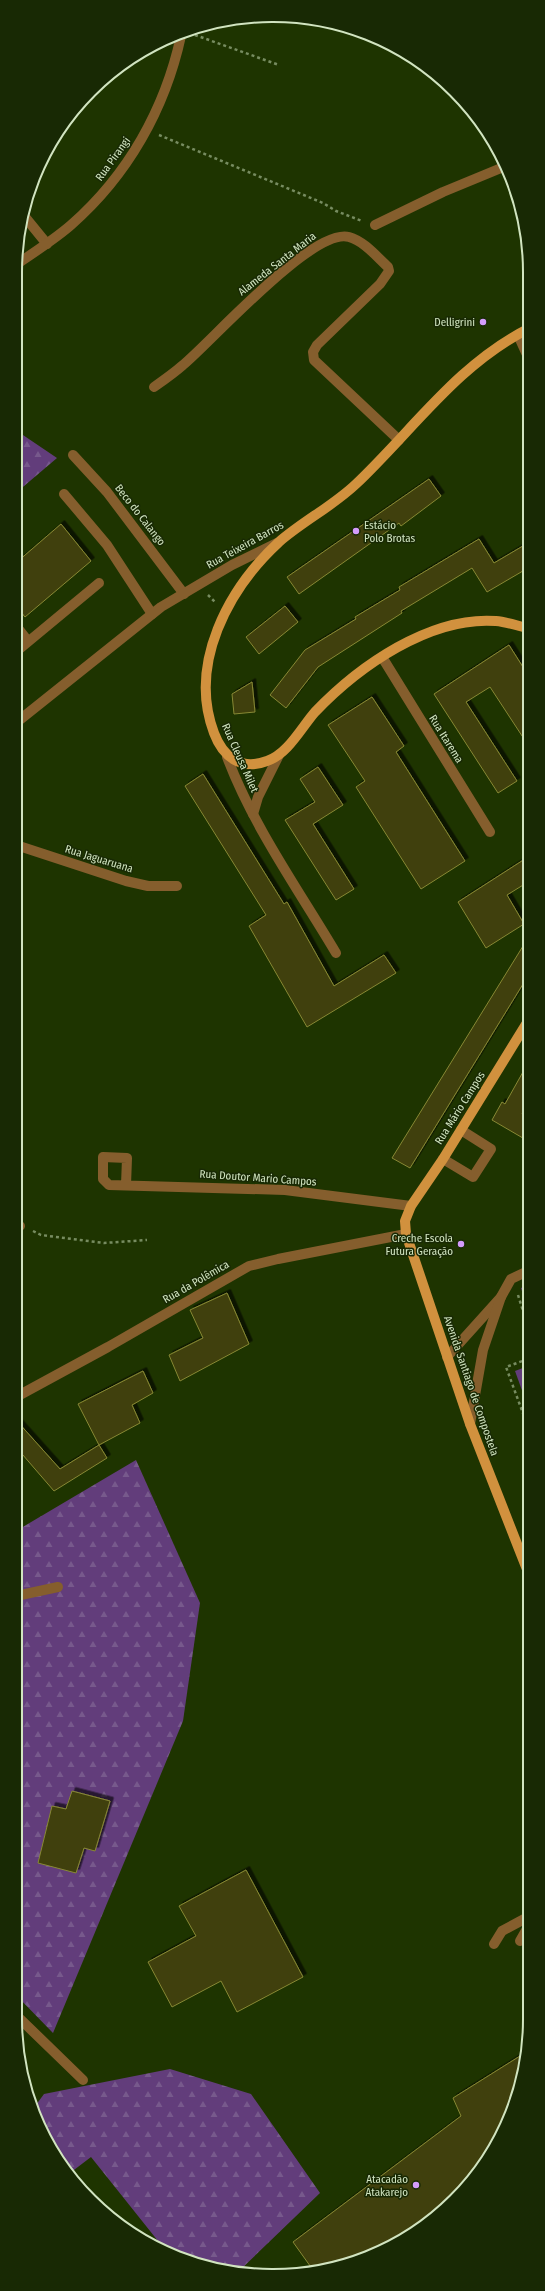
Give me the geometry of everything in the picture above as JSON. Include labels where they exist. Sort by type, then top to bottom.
[{"type":"main road","name":"Rua Teixeira Barros","points":[[279,542],[355,485],[461,376],[486,355],[523,332]]},
{"type":"main road","name":"Rua Cleusa Milet","points":[[227,757],[212,726],[206,705],[206,676],[210,647],[225,611],[245,580],[279,542]]},
{"type":"main road","points":[[227,757],[241,764],[252,765],[267,762],[279,755],[324,704],[352,679],[382,658],[419,637],[444,626],[463,623],[497,621],[523,627]]},
{"type":"main road","name":"Rua Mário Campos","points":[[411,1206],[443,1159],[523,1029]]},
{"type":"main road","name":"Avenida Santiago de Compostela","points":[[411,1206],[405,1221],[406,1234],[470,1424],[523,1559]]},
{"type":"street","name":"Rua Pirangi","points":[[23,260],[71,225],[97,200],[127,164],[147,130],[170,82],[180,40]]},
{"type":"street","points":[[375,225],[443,192],[500,168]]},
{"type":"street","points":[[28,221],[46,244]]},
{"type":"street","name":"Alameda Santa Maria","points":[[154,387],[183,365],[247,303],[310,251],[336,236],[349,237],[360,242],[388,267],[388,271],[380,284],[316,345],[313,352],[314,360],[399,440]]},
{"type":"street","points":[[518,335],[523,346]]},
{"type":"street","name":"Beco do Calango","points":[[73,456],[107,492],[184,594]]},
{"type":"street","points":[[64,494],[107,545],[152,614]]},
{"type":"street","name":"Rua Teixeira Barros","points":[[22,718],[152,614],[232,565],[279,542]]},
{"type":"street","points":[[22,646],[99,583]]},
{"type":"street","points":[[22,633],[28,641]]},
{"type":"street","name":"Rua Itarema","points":[[382,658],[490,832]]},
{"type":"street","name":"Rua Cleusa Milet","points":[[253,814],[261,790],[279,755]]},
{"type":"street","name":"Rua Cleusa Milet","points":[[227,757],[236,782],[253,814],[336,953]]},
{"type":"street","name":"Rua Jaguaruana","points":[[22,847],[126,881],[148,886],[177,886]]},
{"type":"street","points":[[443,1159],[473,1177],[491,1149],[460,1130]]},
{"type":"street","name":"Rua Doutor Mario Campos","points":[[126,1185],[285,1190],[411,1206]]},
{"type":"street","name":"Rua da Polêmica","points":[[22,1394],[108,1347],[249,1266],[278,1258],[406,1234]]},
{"type":"street","points":[[447,1357],[501,1297],[512,1279],[523,1274]]},
{"type":"street","points":[[470,1424],[483,1350],[501,1297]]},
{"type":"street","points":[[22,1595],[58,1587]]},
{"type":"street","points":[[494,1944],[502,1931],[523,1920]]},
{"type":"street","points":[[520,1941],[523,1936]]},
{"type":"street","points":[[22,2021],[83,2080]]},
{"type":"path","points":[[195,34],[279,65]]},
{"type":"path","points":[[147,130],[323,203],[336,212],[375,225]]},
{"type":"path","points":[[198,586],[225,611]]},
{"type":"path","points":[[22,1228],[41,1235],[104,1243],[147,1240]]},
{"type":"path","points":[[517,1294],[523,1312]]},
{"type":"path","points":[[523,1360],[506,1367],[523,1413]]},
{"type":"green space","points":[[22,434],[57,458],[22,488]]},
{"type":"green space","points":[[523,1368],[523,1393],[515,1371]]},
{"type":"green space","points":[[136,1460],[200,1603],[183,1721],[53,2033],[22,2001],[22,1527]]},
{"type":"green space","points":[[170,2069],[251,2094],[320,2193],[243,2267],[192,2256],[158,2241],[91,2157],[73,2170],[56,2144],[37,2104],[44,2094]]},
{"type":"building","points":[[429,479],[441,496],[401,526],[399,523],[299,594],[287,577]]},
{"type":"building","points":[[61,524],[91,561],[25,617],[22,613],[22,558]]},
{"type":"building","points":[[479,539],[494,563],[523,546],[523,571],[487,592],[472,568],[401,611],[402,613],[318,667],[286,708],[270,695],[305,650],[356,619],[355,617],[400,590],[399,587]]},
{"type":"building","points":[[285,606],[298,622],[259,654],[246,637]]},
{"type":"building","points":[[509,645],[523,667],[523,737],[490,687],[466,702],[517,781],[498,793],[434,694]]},
{"type":"building","points":[[252,682],[255,712],[234,714],[232,694]]},
{"type":"building","points":[[372,697],[404,746],[396,752],[465,861],[421,889],[356,787],[365,781],[328,725]]},
{"type":"building","points":[[318,767],[343,805],[313,824],[354,889],[336,900],[285,820],[315,802],[300,779]]},
{"type":"building","points":[[203,774],[284,904],[287,902],[334,986],[384,955],[396,973],[307,1027],[249,926],[266,915],[185,786]]},
{"type":"building","points":[[523,860],[523,885],[507,895],[523,925],[486,948],[458,902]]},
{"type":"building","points":[[523,946],[523,984],[410,1168],[392,1158]]},
{"type":"building","points":[[523,1072],[523,1138],[492,1120],[502,1102],[505,1104]]},
{"type":"building","points":[[227,1293],[249,1344],[180,1381],[169,1355],[203,1338],[190,1310]]},
{"type":"building","points":[[143,1371],[153,1393],[132,1405],[140,1423],[99,1445],[78,1404]]},
{"type":"building","points":[[22,1427],[60,1469],[99,1445],[107,1458],[54,1491],[22,1454]]},
{"type":"building","points":[[72,1791],[110,1801],[95,1851],[84,1848],[76,1873],[38,1863],[52,1806],[66,1809]]},
{"type":"building","points":[[246,1870],[303,1977],[237,2012],[221,1981],[172,2007],[148,1962],[196,1936],[179,1906]]},
{"type":"building","name":"Atacadão Atakarejo","points":[[520,2056],[510,2099],[497,2129],[481,2158],[450,2196],[412,2227],[383,2243],[353,2256],[310,2266],[293,2242],[461,2116],[453,2098]]},
{"type":"place","name":"Delligrini","points":[[483,322]]},
{"type":"place","name":"Estácio Polo Brotas","points":[[356,531]]},
{"type":"place","name":"Creche Escola Futura Geração","points":[[461,1244]]},
{"type":"place","name":"Atacadão Atakarejo","points":[[416,2185]]}]
